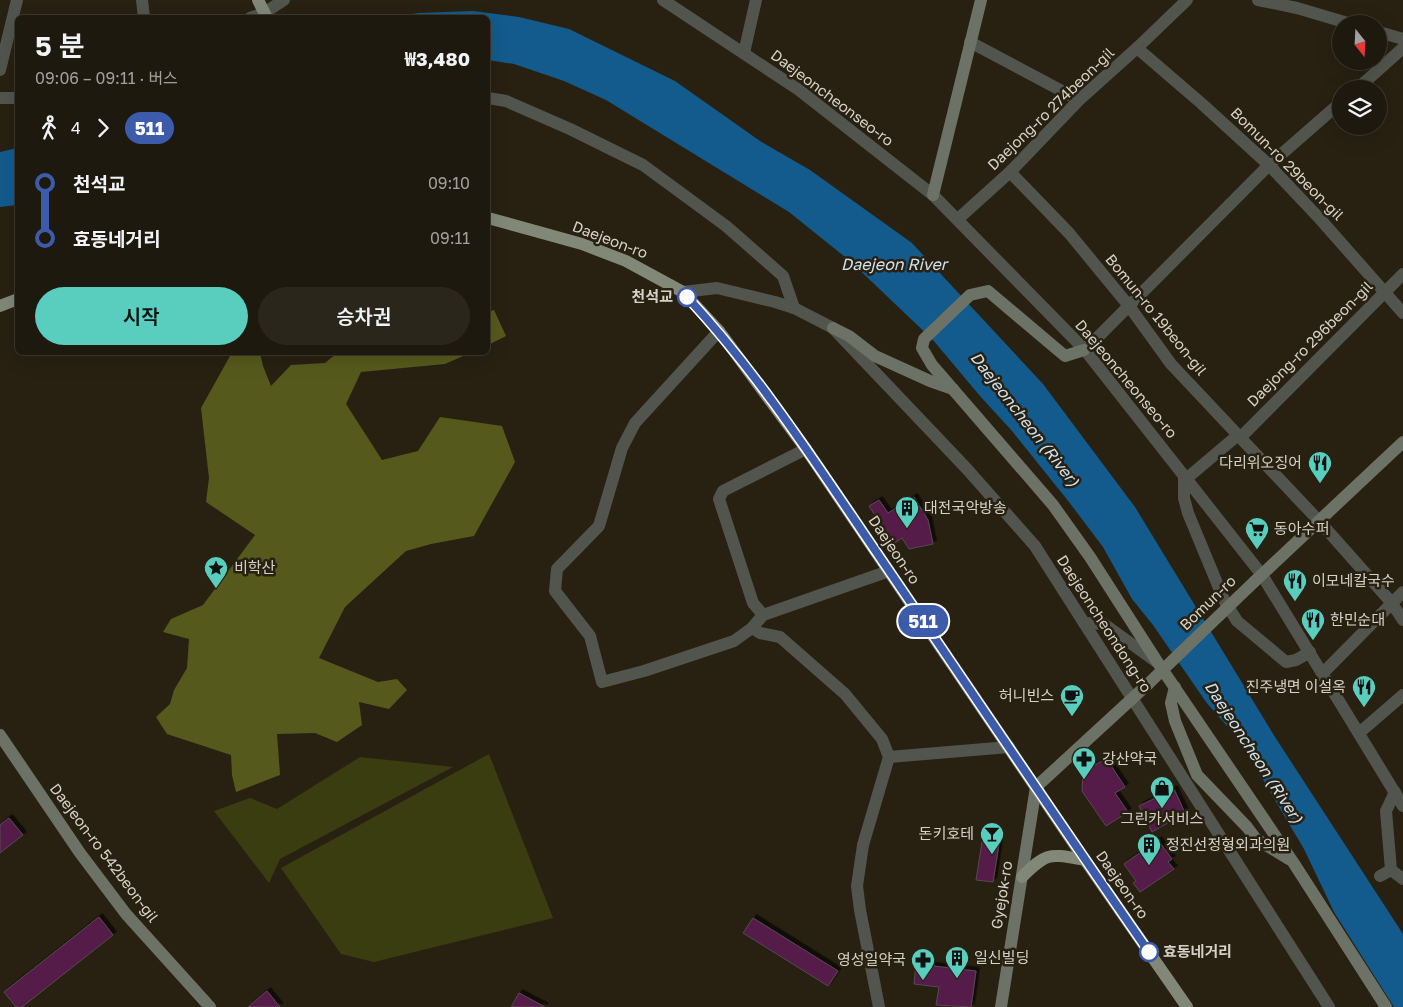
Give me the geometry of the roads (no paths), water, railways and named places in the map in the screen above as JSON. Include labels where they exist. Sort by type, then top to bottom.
[{"type":"main road","points":[[258,0],[265,15]]},
{"type":"main road","points":[[933,195],[981,0]]},
{"type":"main road","name":"Daejeon-ro","points":[[490,219],[582,244],[626,261],[683,292],[720,332],[806,449],[1187,1007]]},
{"type":"main road","points":[[1084,350],[1066,356],[988,291],[970,294],[924,340],[922,348],[924,355],[1053,505],[1090,557],[1158,663],[1293,862],[1386,1007]]},
{"type":"main road","points":[[0,306],[15,300]]},
{"type":"main road","points":[[833,328],[849,336],[875,356],[930,381],[956,390]]},
{"type":"main road","name":"Bomun-ro","points":[[1036,787],[1133,699],[1403,442]]},
{"type":"main road","points":[[1175,687],[1171,703],[1174,721],[1197,775],[1256,839],[1293,862]]},
{"type":"main road","name":"Daejeon-ro 542beon-gil","points":[[0,736],[80,853],[126,914],[210,1007]]},
{"type":"main road","name":"Gyejok-ro","points":[[1001,1007],[1036,787]]},
{"type":"main road","points":[[1022,877],[1038,860],[1055,855],[1085,860]]},
{"type":"street","points":[[0,70],[17,0]]},
{"type":"street","points":[[142,0],[144,15]]},
{"type":"street","points":[[265,15],[284,0]]},
{"type":"street","name":"Daejeoncheonseo-ro","points":[[663,0],[799,90],[933,195],[1084,350],[1185,478],[1310,652],[1403,806]]},
{"type":"street","points":[[744,54],[756,0]]},
{"type":"street","name":"Daejong-ro 274beon-gil","points":[[958,219],[1010,172],[1079,100],[1187,0]]},
{"type":"street","points":[[1258,0],[1297,8],[1332,18]]},
{"type":"street","points":[[1388,35],[1403,39]]},
{"type":"street","points":[[970,42],[1079,100]]},
{"type":"street","name":"Bomun-ro 29beon-gil","points":[[1137,48],[1269,165],[1403,314]]},
{"type":"street","points":[[1367,80],[1403,48]]},
{"type":"street","points":[[0,98],[15,98]]},
{"type":"street","points":[[490,98],[506,102],[570,129],[643,165],[726,226],[783,276],[794,308]]},
{"type":"street","points":[[1084,350],[1269,165],[1332,110]]},
{"type":"street","name":"Bomun-ro 19beon-gil","points":[[1010,172],[1069,234],[1129,306],[1171,364],[1320,521],[1391,602],[1403,620]]},
{"type":"street","name":"Daejong-ro 296beon-gil","points":[[1185,478],[1239,436],[1403,274]]},
{"type":"street","name":"Daejeoncheondong-ro","points":[[683,292],[717,288],[794,308],[833,328],[967,469],[1035,546],[1329,1007]]},
{"type":"street","points":[[720,332],[635,423],[622,448],[599,526],[557,569],[556,591],[590,636],[602,682],[644,671],[734,641],[752,628],[763,615],[889,572]]},
{"type":"street","points":[[763,615],[753,603],[720,499],[723,491],[806,449]]},
{"type":"street","points":[[1185,478],[1184,498],[1188,513],[1224,600],[1237,621],[1286,662],[1296,660],[1310,652]]},
{"type":"street","points":[[1323,673],[1391,602],[1403,592]]},
{"type":"street","points":[[1084,623],[1104,624],[1158,663]]},
{"type":"street","points":[[752,628],[760,633],[780,637],[845,694],[882,739],[888,757],[863,845],[857,886],[879,1007]]},
{"type":"street","points":[[1359,733],[1403,695]]},
{"type":"street","points":[[888,757],[1009,747]]},
{"type":"street","points":[[1186,783],[1197,775]]},
{"type":"street","points":[[1391,870],[1386,811],[1395,792]]},
{"type":"street","points":[[1380,876],[1391,870]]},
{"type":"street","points":[[1391,870],[1403,878]]},
{"type":"water","name":"Daejeon River","points":[[473,11],[519,17],[569,29],[675,81],[760,141],[810,170],[912,243],[1043,384],[1135,507],[1275,737],[1403,934],[1403,1007],[1394,1007],[1334,912],[1304,849],[1240,741],[1206,702],[1153,625],[1132,599],[1103,547],[1069,502],[1012,431],[933,340],[850,261],[789,212],[606,100],[564,81],[514,64],[490,60],[490,15],[406,15]]},
{"type":"water","points":[[15,148],[15,205],[0,207],[0,152]]},
{"type":"place","name":"천석교","points":[[687,297]]},
{"type":"place","name":"다리위오징어","points":[[1320,484]]},
{"type":"place","name":"대전국악방송","points":[[907,529]]},
{"type":"place","name":"동아수퍼","points":[[1257,550]]},
{"type":"place","name":"비학산","points":[[216,589]]},
{"type":"place","name":"이모네칼국수","points":[[1295,602]]},
{"type":"place","name":"한민순대","points":[[1313,641]]},
{"type":"place","name":"진주냉면 이설옥","points":[[1364,708]]},
{"type":"place","name":"허니빈스","points":[[1072,717]]},
{"type":"place","name":"강산약국","points":[[1084,780]]},
{"type":"place","name":"그린카서비스","points":[[1162,809]]},
{"type":"place","name":"돈키호테","points":[[992,855]]},
{"type":"place","name":"정진선정형외과의원","points":[[1149,866]]},
{"type":"place","name":"효동네거리","points":[[1149,952]]},
{"type":"place","name":"일신빌딩","points":[[957,979]]},
{"type":"place","name":"영성일약국","points":[[923,981]]},
{"type":"water label","name":"Daejeoncheon (River)","points":[[1025,419]]},
{"type":"water label","name":"Daejeoncheon (River)","points":[[1254,752]]}]
